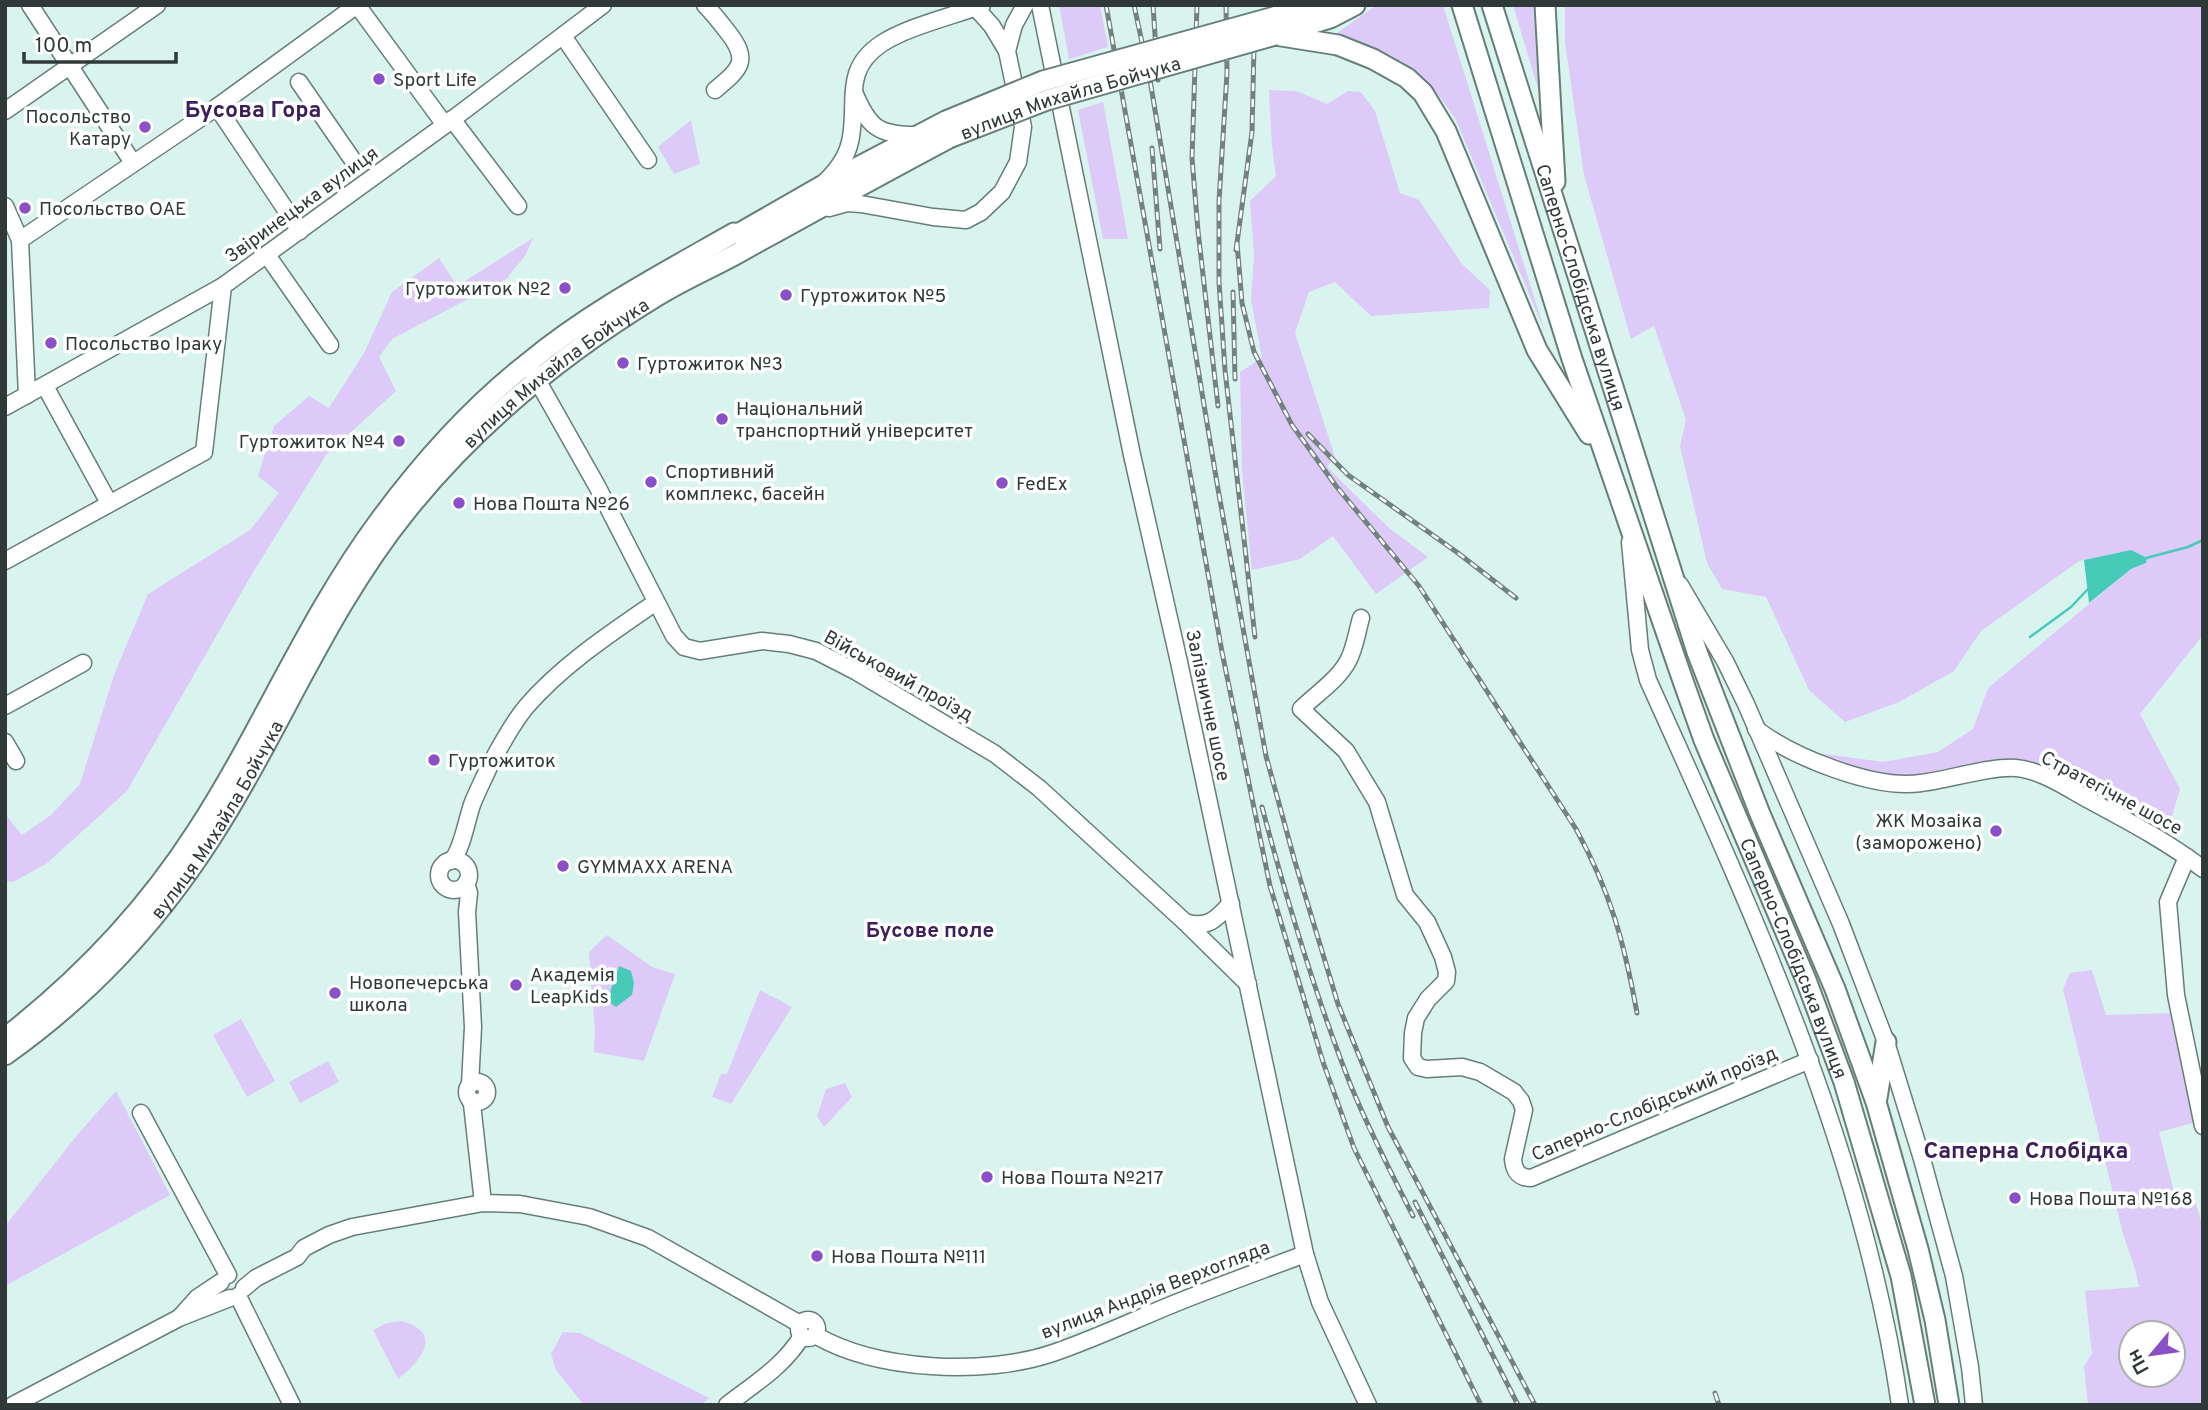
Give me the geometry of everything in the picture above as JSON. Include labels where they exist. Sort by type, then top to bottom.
[{"type":"main road","name":"вулиця Михайла Бойчука","points":[[5,1055],[71,1005],[132,945],[157,914],[209,841],[340,610],[392,530],[430,482],[532,371],[585,342],[661,293],[790,224],[948,130],[1043,81],[1279,19],[1321,5]]},
{"type":"main road","name":"вулиця Михайла Бойчука","points":[[1279,19],[1330,18],[1355,5]]},
{"type":"main road","name":"Саперно-Слобідська вулиця","points":[[1462,5],[1572,359],[1704,740],[1806,980],[1844,1082],[1900,1276],[1913,1331],[1925,1405]]},
{"type":"main road","name":"Саперно-Слобідська вулиця","points":[[1492,5],[1670,569],[1731,741],[1835,989],[1876,1102],[1918,1249],[1935,1320],[1949,1405]]},
{"type":"main road","points":[[1545,5],[1556,208]]},
{"type":"main road","points":[[1279,19],[1373,59],[1407,78],[1423,93],[1446,131],[1537,350],[1613,478]]},
{"type":"main road","name":"вулиця Михайла Бойчука","points":[[5,1038],[90,967],[145,905],[201,825],[343,576],[379,521],[460,427],[532,371],[607,306],[734,233],[738,234],[917,135],[948,130]]},
{"type":"main road","points":[[1876,1102],[1886,1042]]},
{"type":"street","points":[[30,5],[132,163]]},
{"type":"street","points":[[5,111],[157,5]]},
{"type":"street","points":[[20,240],[217,107],[357,5],[518,206]]},
{"type":"street","name":"Звіринецька вулиця","points":[[5,407],[223,286],[449,122],[603,5]]},
{"type":"street","points":[[705,5],[733,38],[741,58],[734,74],[715,90]]},
{"type":"street","points":[[1007,51],[1014,25],[1025,5]]},
{"type":"street","name":"Залізничне шосе","points":[[1040,5],[1132,455],[1305,1254],[1320,1302],[1368,1405]]},
{"type":"street","points":[[790,224],[847,203],[966,219],[991,204],[1010,181],[1023,142],[1023,127],[1007,51],[979,6],[896,36],[870,53],[860,66],[855,79],[850,142],[836,170],[820,187]]},
{"type":"street","points":[[563,36],[648,160]]},
{"type":"street","points":[[299,82],[352,159]]},
{"type":"street","points":[[853,91],[861,110],[871,123],[893,135],[917,135]]},
{"type":"street","points":[[217,107],[300,231]]},
{"type":"street","points":[[5,206],[20,240],[27,395]]},
{"type":"street","points":[[267,255],[330,345]]},
{"type":"street","points":[[5,561],[204,452],[223,286]]},
{"type":"street","name":"Військовий проїзд","points":[[532,371],[597,486],[674,636],[684,647],[701,650],[762,641],[816,651],[974,740],[1039,788],[1185,922],[1248,984]]},
{"type":"street","points":[[45,386],[108,503]]},
{"type":"street","name":"Саперно-Слобідська вулиця","points":[[1628,523],[1638,638],[1648,680],[1758,928],[1810,1060],[1844,1164],[1881,1296],[1900,1405]]},
{"type":"street","name":"Саперно-Слобідська вулиця","points":[[1670,569],[1725,661],[1841,924],[1886,1042],[1954,1276],[1974,1405]]},
{"type":"street","points":[[483,1203],[472,1104],[476,1092],[477,1036],[474,1027],[467,912],[460,875],[459,853],[464,833],[473,802],[489,768],[525,708],[556,676],[656,602]]},
{"type":"street","name":"Саперно-Слобідський проїзд","points":[[1361,618],[1346,666],[1301,709],[1346,751],[1377,802],[1405,895],[1427,922],[1443,957],[1447,972],[1446,981],[1428,999],[1416,1018],[1412,1058],[1418,1066],[1427,1069],[1462,1067],[1480,1072],[1514,1092],[1524,1110],[1513,1159],[1518,1174],[1531,1178],[1810,1060]]},
{"type":"street","points":[[5,706],[83,663]]},
{"type":"street","name":"Стратегічне шосе","points":[[1756,729],[1778,744],[1870,780],[1918,784],[2003,769],[2026,771],[2079,794],[2137,826],[2203,869]]},
{"type":"street","points":[[5,742],[16,761]]},
{"type":"street","points":[[2187,857],[2168,902],[2171,962],[2203,1126]]},
{"type":"street","points":[[1185,922],[1206,924],[1216,919],[1231,903]]},
{"type":"street","points":[[141,1113],[233,1286],[292,1405]]},
{"type":"street","name":"вулиця Андрія Верхогляда","points":[[13,1405],[179,1318],[233,1286],[256,1278],[296,1257],[304,1248],[329,1235],[352,1227],[483,1203],[520,1204],[589,1217],[648,1238],[806,1332],[840,1348],[881,1361],[911,1364],[964,1366],[1013,1362],[1051,1354],[1228,1282],[1305,1254]]},
{"type":"street","points":[[727,1405],[779,1365],[806,1332]]},
{"type":"shaded area","points":[[1059,5],[1100,5],[1108,47],[1069,59]]},
{"type":"shaded area","points":[[1377,5],[1443,5],[1545,332],[1456,120],[1443,101],[1431,86],[1405,64],[1374,48],[1334,35]]},
{"type":"shaded area","points":[[1513,5],[1533,5],[1539,92]]},
{"type":"shaded area","points":[[1565,5],[2203,5],[2203,635],[2140,714],[2180,789],[2167,833],[2045,770],[1909,777],[1863,771],[1818,753],[1883,762],[1938,752],[1973,729],[1988,688],[2131,569],[2146,563],[2131,550],[2079,561],[1981,631],[1954,671],[1899,702],[1845,722],[1809,690],[1766,597],[1722,589],[1707,563],[1680,446],[1686,420],[1654,326],[1631,339],[1584,175],[1565,42]]},
{"type":"shaded area","points":[[1269,90],[1296,91],[1327,104],[1348,91],[1361,92],[1375,111],[1400,193],[1419,200],[1462,264],[1490,290],[1489,308],[1371,316],[1335,282],[1309,292],[1295,333],[1335,457],[1327,467],[1389,528],[1428,557],[1376,594],[1333,536],[1300,559],[1252,570],[1242,471],[1240,372],[1262,358],[1251,300],[1254,254],[1250,201],[1276,176]]},
{"type":"shaded area","points":[[1103,102],[1128,239],[1103,239],[1078,110]]},
{"type":"shaded area","points":[[691,120],[700,164],[674,174],[658,147]]},
{"type":"shaded area","points":[[533,238],[525,256],[506,279],[392,339],[379,357],[396,391],[326,455],[252,574],[127,791],[46,864],[13,882],[5,881],[5,814],[22,835],[51,815],[80,784],[114,675],[148,594],[250,530],[279,493],[258,476],[274,426],[309,396],[329,408],[364,353],[392,292],[439,258],[457,286]]},
{"type":"shaded area","points":[[2131,550],[2147,558],[2146,563],[2131,569],[2089,603],[2084,560]]},
{"type":"shaded area","points":[[607,935],[652,967],[675,974],[644,1061],[594,1052],[589,952]]},
{"type":"shaded area","points":[[619,966],[631,971],[634,983],[632,995],[616,1007],[607,1001]]},
{"type":"shaded area","points":[[2092,970],[2106,1015],[2170,1013],[2193,1123],[2159,1132],[2178,1208],[2196,1204],[2203,1227],[2203,1405],[2088,1405],[2084,1366],[2092,1354],[2085,1291],[2139,1287],[2123,1234],[2063,989],[2070,973]]},
{"type":"shaded area","points":[[760,990],[792,1007],[731,1104],[712,1097],[721,1074],[727,1074]]},
{"type":"shaded area","points":[[241,1019],[275,1081],[247,1097],[213,1035]]},
{"type":"shaded area","points":[[328,1061],[339,1082],[300,1103],[289,1082]]},
{"type":"shaded area","points":[[845,1083],[852,1097],[824,1127],[817,1116],[826,1089]]},
{"type":"shaded area","points":[[116,1091],[170,1195],[5,1286],[5,1226]]},
{"type":"shaded area","points":[[402,1321],[415,1326],[425,1340],[420,1356],[398,1379],[373,1330],[387,1323]]},
{"type":"shaded area","points":[[563,1332],[580,1333],[709,1398],[701,1405],[584,1405],[556,1370],[551,1354]]},
{"type":"waterway","points":[[2146,558],[2188,547],[2203,540]]},
{"type":"waterway","points":[[2030,637],[2071,607],[2088,589]]},
{"type":"railway","points":[[1106,5],[1222,652],[1270,886],[1323,1062],[1354,1148],[1481,1405]]},
{"type":"railway","points":[[1134,5],[1150,80],[1218,489],[1266,756],[1295,862],[1338,1004],[1388,1127],[1535,1405]]},
{"type":"railway","points":[[1153,5],[1158,80]]},
{"type":"railway","points":[[1197,5],[1192,158],[1218,406]]},
{"type":"railway","points":[[1226,5],[1227,73],[1219,201],[1219,282],[1225,370],[1255,637]]},
{"type":"railway","points":[[1236,250],[1252,132],[1254,47]]},
{"type":"railway","points":[[1152,148],[1160,249]]},
{"type":"railway","points":[[1237,243],[1242,303],[1254,352],[1292,425],[1336,486],[1419,586],[1576,829],[1615,918],[1637,1013]]},
{"type":"railway","points":[[1233,292],[1235,379]]},
{"type":"railway","points":[[1308,434],[1348,475],[1516,598]]},
{"type":"railway","points":[[1262,807],[1302,948],[1325,1017],[1365,1119],[1413,1216]]},
{"type":"railway","points":[[1415,1202],[1518,1405]]},
{"type":"railway","points":[[1715,1393],[1719,1405]]},
{"type":"place","name":"Sport Life","points":[[379,79]]},
{"type":"place","name":"Посольство Катару","points":[[145,127]]},
{"type":"place","name":"Посольство ОАЕ","points":[[25,208]]},
{"type":"place","name":"Гуртожиток №2","points":[[565,288]]},
{"type":"place","name":"Гуртожиток №5","points":[[786,295]]},
{"type":"place","name":"Посольство Іраку","points":[[51,343]]},
{"type":"place","name":"Гуртожиток №3","points":[[623,363]]},
{"type":"place","name":"Національний транспортний університет","points":[[722,419]]},
{"type":"place","name":"Гуртожиток №4","points":[[399,441]]},
{"type":"place","name":"Спортивний комплекс, басейн","points":[[651,482]]},
{"type":"place","name":"FedEx","points":[[1002,483]]},
{"type":"place","name":"Нова Пошта №26","points":[[459,503]]},
{"type":"place","name":"Гуртожиток","points":[[434,760]]},
{"type":"place","name":"ЖК Мозаіка (заморожено)","points":[[1996,831]]},
{"type":"place","name":"GYMMAXX ARENA","points":[[563,866]]},
{"type":"place","name":"Академія LeapKids","points":[[516,985]]},
{"type":"place","name":"Новопечерська школа","points":[[335,993]]},
{"type":"place","name":"Нова Пошта №217","points":[[987,1177]]},
{"type":"place","name":"Нова Пошта №168","points":[[2015,1198]]},
{"type":"place","name":"Нова Пошта №111","points":[[817,1256]]},
{"type":"district","name":"Бусова Гора","points":[[253,109]]},
{"type":"district","name":"Бусове поле","points":[[930,930]]},
{"type":"district","name":"Саперна Слобідка","points":[[2026,1150]]}]
